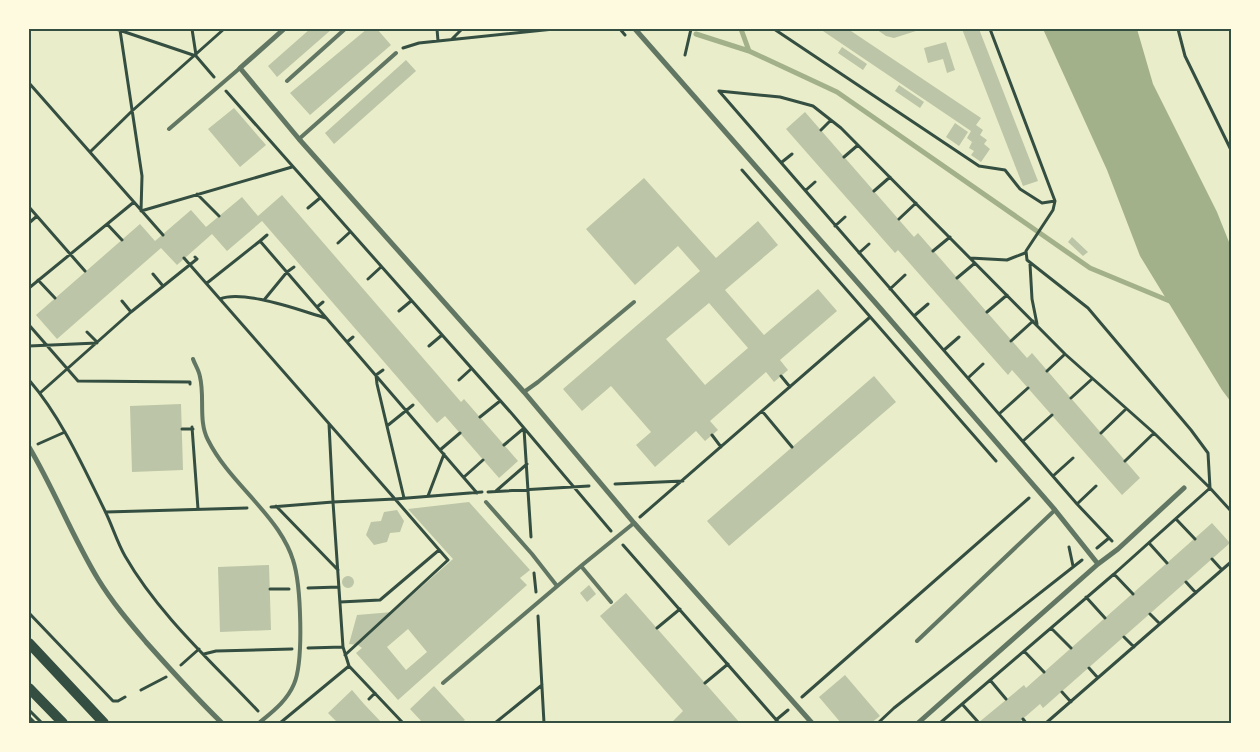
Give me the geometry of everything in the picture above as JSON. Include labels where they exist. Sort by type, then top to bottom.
[{"type":"main road","points":[[29,643],[104,723]]},
{"type":"main road","points":[[29,688],[63,723]]},
{"type":"street","points":[[284,29],[240,68],[299,139],[524,392],[634,523],[812,723]]},
{"type":"street","points":[[635,29],[1055,510],[1098,564]]},
{"type":"street","points":[[29,447],[47,478],[84,554],[118,609],[191,693],[222,723]]},
{"type":"street","points":[[918,723],[1184,488]]},
{"type":"lane","points":[[287,81],[345,29]]},
{"type":"lane","points":[[299,139],[396,52]]},
{"type":"lane","points":[[169,130],[240,68]]},
{"type":"lane","points":[[524,392],[634,302]]},
{"type":"lane","points":[[193,359],[200,377],[203,428],[206,437],[219,460],[278,530],[293,560],[298,588],[300,663],[294,685],[285,699],[259,723]]},
{"type":"lane","points":[[486,502],[558,586]]},
{"type":"lane","points":[[917,641],[1055,510]]},
{"type":"lane","points":[[443,683],[634,523]]},
{"type":"lane","points":[[581,566],[611,602]]},
{"type":"path","points":[[116,29],[196,56],[524,428],[777,722],[794,704],[1029,498]]},
{"type":"path","points":[[192,29],[196,56]]},
{"type":"path","points":[[90,152],[224,29]]},
{"type":"path","points":[[437,29],[438,41]]},
{"type":"path","points":[[451,40],[462,29]]},
{"type":"path","points":[[396,52],[405,46],[438,41],[552,29]]},
{"type":"path","points":[[620,29],[626,36]]},
{"type":"path","points":[[685,55],[691,29]]},
{"type":"path","points":[[774,29],[979,166],[1005,170],[1020,189],[1042,203],[1055,200]]},
{"type":"path","points":[[970,258],[1007,260],[1025,253],[1053,210],[1055,200],[990,29]]},
{"type":"path","points":[[1178,29],[1185,56],[1231,150]]},
{"type":"path","points":[[120,30],[142,176],[142,211]]},
{"type":"path","points":[[29,83],[163,235]]},
{"type":"path","points":[[1130,559],[1077,504],[834,226],[806,190],[719,91],[780,97],[813,106],[831,120],[1065,354],[1154,434],[1231,511]]},
{"type":"path","points":[[820,130],[831,120]]},
{"type":"path","points":[[844,157],[858,145]]},
{"type":"path","points":[[782,162],[792,154]]},
{"type":"path","points":[[142,211],[292,167]]},
{"type":"path","points":[[742,170],[997,462]]},
{"type":"path","points":[[874,191],[890,177]]},
{"type":"path","points":[[806,190],[815,182]]},
{"type":"path","points":[[197,194],[219,216]]},
{"type":"path","points":[[308,208],[320,198]]},
{"type":"path","points":[[29,288],[134,202]]},
{"type":"path","points":[[898,220],[916,203]]},
{"type":"path","points":[[29,208],[85,271]]},
{"type":"path","points":[[29,224],[36,216]]},
{"type":"path","points":[[834,226],[845,217]]},
{"type":"path","points":[[107,224],[122,240]]},
{"type":"path","points":[[338,243],[350,232]]},
{"type":"path","points":[[207,283],[267,235]]},
{"type":"path","points":[[252,237],[287,272],[486,502]]},
{"type":"path","points":[[933,251],[950,237]]},
{"type":"path","points":[[859,253],[869,244]]},
{"type":"path","points":[[1025,253],[1030,263],[1088,308],[1191,430],[1208,453],[1210,488]]},
{"type":"path","points":[[40,393],[131,312],[197,259],[195,257]]},
{"type":"path","points":[[184,258],[298,391],[330,424],[448,560],[345,655]]},
{"type":"path","points":[[957,278],[975,263]]},
{"type":"path","points":[[1030,263],[1032,299],[1037,324]]},
{"type":"path","points":[[264,300],[287,272],[294,267]]},
{"type":"path","points":[[368,279],[381,267]]},
{"type":"path","points":[[153,274],[163,286]]},
{"type":"path","points":[[890,288],[905,275]]},
{"type":"path","points":[[38,280],[55,298]]},
{"type":"path","points":[[634,523],[870,318],[895,294]]},
{"type":"path","points":[[987,312],[1007,295]]},
{"type":"path","points":[[220,299],[226,296],[264,300],[326,318]]},
{"type":"path","points":[[122,301],[131,312]]},
{"type":"path","points":[[399,311],[411,301]]},
{"type":"path","points":[[317,307],[323,302]]},
{"type":"path","points":[[914,316],[928,304]]},
{"type":"path","points":[[1011,341],[1033,321]]},
{"type":"path","points":[[29,325],[78,381],[190,382],[190,391]]},
{"type":"path","points":[[87,332],[97,343]]},
{"type":"path","points":[[429,346],[442,335]]},
{"type":"path","points":[[347,342],[353,337]]},
{"type":"path","points":[[944,350],[959,337]]},
{"type":"path","points":[[29,346],[97,343]]},
{"type":"path","points":[[1047,371],[1065,354]]},
{"type":"path","points":[[968,378],[983,364]]},
{"type":"path","points":[[459,380],[472,369]]},
{"type":"path","points":[[376,375],[383,370]]},
{"type":"path","points":[[376,375],[404,498]]},
{"type":"path","points":[[781,376],[790,387]]},
{"type":"path","points":[[1071,398],[1092,379]]},
{"type":"path","points":[[29,380],[40,393],[64,432],[106,512],[124,555],[149,592],[174,624],[265,718]]},
{"type":"path","points":[[999,414],[1028,388]]},
{"type":"path","points":[[480,417],[500,401]]},
{"type":"path","points":[[387,426],[412,405]]},
{"type":"path","points":[[1101,433],[1126,409]]},
{"type":"path","points":[[762,411],[792,447]]},
{"type":"path","points":[[1022,441],[1052,415]]},
{"type":"path","points":[[192,419],[198,509]]},
{"type":"path","points":[[330,424],[342,647],[349,666],[403,723]]},
{"type":"path","points":[[504,445],[524,428]]},
{"type":"path","points":[[29,447],[64,432]]},
{"type":"path","points":[[440,450],[460,433]]},
{"type":"path","points":[[1125,461],[1154,434]]},
{"type":"path","points":[[712,435],[721,447]]},
{"type":"path","points":[[428,496],[444,454]]},
{"type":"path","points":[[1053,476],[1073,458]]},
{"type":"path","points":[[464,477],[483,460]]},
{"type":"path","points":[[496,491],[527,463]]},
{"type":"path","points":[[603,485],[683,480]]},
{"type":"path","points":[[1077,504],[1096,486]]},
{"type":"path","points":[[940,723],[1114,574],[1210,488]]},
{"type":"path","points":[[1022,491],[1046,518]]},
{"type":"path","points":[[106,512],[260,508],[395,499]]},
{"type":"path","points":[[276,506],[338,570]]},
{"type":"path","points":[[1176,519],[1195,539]]},
{"type":"path","points":[[878,723],[894,708],[1109,538]]},
{"type":"path","points":[[1148,543],[1167,563]]},
{"type":"path","points":[[1069,546],[1073,566]]},
{"type":"path","points":[[340,602],[380,600],[438,550]]},
{"type":"path","points":[[1212,559],[1222,570]]},
{"type":"path","points":[[1046,723],[1231,562]]},
{"type":"path","points":[[1114,574],[1132,594]]},
{"type":"path","points":[[1186,582],[1196,593]]},
{"type":"path","points":[[1086,597],[1105,618]]},
{"type":"path","points":[[657,628],[680,609]]},
{"type":"path","points":[[29,613],[113,701],[118,701],[125,697]]},
{"type":"path","points":[[1150,614],[1160,624]]},
{"type":"path","points":[[1050,628],[1071,648]]},
{"type":"path","points":[[1124,637],[1134,647]]},
{"type":"path","points":[[204,654],[216,651],[342,647]]},
{"type":"path","points":[[1024,651],[1044,672]]},
{"type":"path","points":[[705,683],[728,664]]},
{"type":"path","points":[[280,723],[349,666]]},
{"type":"path","points":[[1089,668],[1098,678]]},
{"type":"path","points":[[990,680],[1006,699]]},
{"type":"path","points":[[495,723],[542,685]]},
{"type":"path","points":[[1062,692],[1070,702]]},
{"type":"path","points":[[369,699],[375,694]]},
{"type":"path","points":[[962,704],[979,723]]},
{"type":"path","points":[[29,710],[42,723]]},
{"type":"path","points":[[29,717],[35,723]]},
{"type":"path","points":[[1022,719],[1026,723]]},
{"type":"shaded area","points":[[1043,29],[1137,29],[1153,84],[1217,212],[1231,247],[1231,402],[1140,256],[1107,170]]},
{"type":"building","points":[[310,29],[332,29],[277,77],[268,66]]},
{"type":"building","points":[[367,29],[377,29],[391,45],[310,115],[290,93]]},
{"type":"building","points":[[820,29],[848,29],[981,118],[976,125],[983,130],[980,135],[987,140],[984,144],[990,149],[981,162],[971,155],[974,151],[969,148],[972,142],[967,138],[971,131]]},
{"type":"building","points":[[876,29],[922,29],[894,38],[886,36]]},
{"type":"building","points":[[962,29],[979,29],[1038,181],[1023,186]]},
{"type":"building","points":[[946,42],[955,70],[947,73],[943,59],[928,63],[924,48]]},
{"type":"building","points":[[842,47],[867,64],[863,70],[838,53]]},
{"type":"building","points":[[406,60],[416,71],[334,144],[325,133]]},
{"type":"building","points":[[899,85],[924,102],[920,108],[895,91]]},
{"type":"building","points":[[234,108],[266,145],[240,167],[208,129]]},
{"type":"building","points":[[805,112],[914,237],[918,233],[1027,358],[1032,353],[1140,478],[1122,495],[1012,370],[1008,375],[898,250],[895,253],[786,129]]},
{"type":"building","points":[[955,123],[968,132],[959,146],[946,137]]},
{"type":"building","points":[[644,178],[716,258],[758,221],[778,245],[725,290],[764,335],[818,289],[837,311],[780,360],[788,370],[774,382],[766,372],[710,421],[718,430],[705,441],[696,431],[655,467],[636,445],[651,432],[611,386],[582,411],[563,389],[700,271],[678,246],[635,285],[586,229]],"holes":[[[709,303],[748,348],[705,385],[666,339]]]},
{"type":"building","points":[[282,195],[461,402],[464,399],[518,461],[499,478],[445,416],[437,423],[262,221],[227,251],[212,234],[177,265],[161,248],[57,339],[36,315],[140,224],[155,241],[191,210],[206,227],[242,197],[258,216]]},
{"type":"building","points":[[1072,237],[1088,252],[1083,256],[1068,242]]},
{"type":"building","points":[[874,376],[896,402],[729,546],[707,521]]},
{"type":"building","points":[[181,404],[183,470],[132,472],[130,406]]},
{"type":"building","points":[[469,502],[530,570],[520,578],[527,585],[398,700],[356,653],[362,648],[358,645],[349,644],[357,615],[393,612],[453,559],[408,509]],"holes":[[[408,629],[427,652],[406,670],[387,647]]]},
{"type":"building","points":[[397,510],[404,521],[400,532],[390,533],[387,542],[374,545],[366,535],[371,522],[381,521],[384,512]]},
{"type":"building","points":[[1212,523],[1230,543],[1043,708],[1040,704],[1018,723],[978,723],[1024,685],[1026,688]]},
{"type":"building","points":[[269,565],[271,630],[220,632],[218,567]]},
{"type":"building","points":[[348,576],[354,582],[348,588],[342,582]]},
{"type":"building","points":[[589,585],[596,594],[587,602],[580,593]]},
{"type":"building","points":[[626,593],[740,723],[675,723],[673,721],[683,711],[600,616]]},
{"type":"building","points":[[845,675],[880,716],[871,723],[841,723],[819,697]]},
{"type":"building","points":[[434,686],[465,720],[461,723],[423,723],[410,709]]},
{"type":"building","points":[[352,690],[382,723],[338,723],[328,713]]},
{"type":"waterway","points":[[741,29],[749,51]]},
{"type":"waterway","points":[[696,34],[749,51],[837,92],[1090,268],[1172,302]]}]
